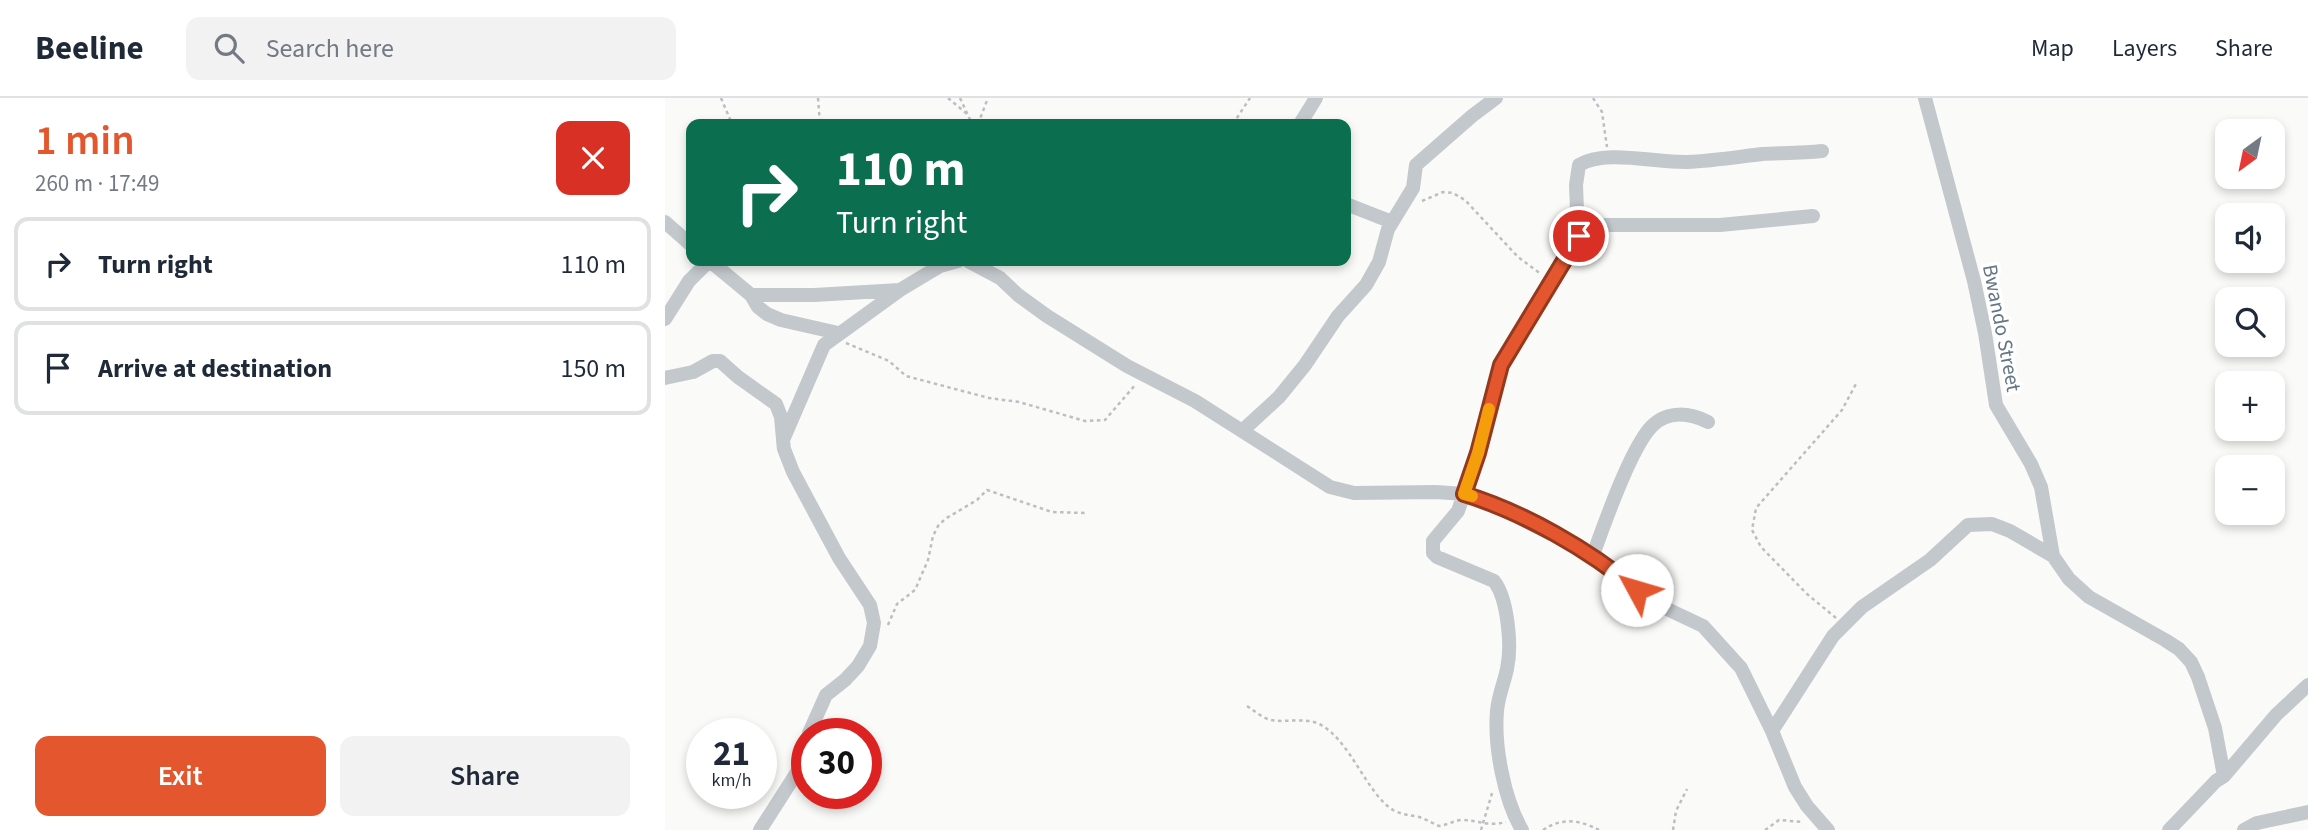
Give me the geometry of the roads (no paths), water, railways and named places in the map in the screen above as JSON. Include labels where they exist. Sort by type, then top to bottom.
[{"type":"street","points":[[1303,119],[1316,98]]},
{"type":"street","points":[[1242,431],[1279,397],[1305,365],[1338,316],[1366,285],[1379,262],[1388,229],[1413,188],[1416,165],[1496,98]]},
{"type":"street","name":"Bwando Street","points":[[1925,98],[1974,282],[1996,405],[2031,464],[2041,487],[2053,556],[2069,579],[2089,597],[2165,640],[2191,662],[2215,728],[2224,776]]},
{"type":"street","points":[[1579,236],[1577,170],[1579,165],[1587,161],[1606,157],[1682,162],[1822,151]]},
{"type":"street","points":[[1351,206],[1392,222]]},
{"type":"street","points":[[1519,825],[1509,805],[1496,725],[1509,646],[1499,587],[1494,580],[1437,557],[1432,548],[1433,541],[1458,511],[1478,453],[1501,365],[1585,230],[1604,225],[1720,225],[1813,216]]},
{"type":"street","points":[[665,222],[686,240]]},
{"type":"street","points":[[665,319],[689,281],[704,266]]},
{"type":"street","points":[[715,266],[751,295],[758,307],[774,318],[836,335]]},
{"type":"street","points":[[783,440],[824,345],[901,290],[940,266]]},
{"type":"street","points":[[977,266],[1000,278],[1047,316],[1195,401],[1330,487],[1354,493],[1464,494],[1484,500],[1593,555],[1648,600],[1703,626],[1741,668],[1772,731],[1795,787],[1824,826]]},
{"type":"street","points":[[751,295],[901,290]]},
{"type":"street","points":[[665,378],[693,372],[720,360],[738,377],[767,395],[776,404],[781,417],[784,449],[793,471],[839,558],[870,605],[874,623],[870,646],[858,666],[826,695],[816,718]]},
{"type":"street","points":[[1593,555],[1642,439],[1653,424],[1669,416],[1692,414],[1708,422]]},
{"type":"street","points":[[1772,731],[1809,670],[1844,624],[1862,607],[1930,560],[1968,525],[1992,524],[2010,531],[2053,556]]},
{"type":"street","points":[[2169,830],[2224,776],[2276,715],[2308,685]]},
{"type":"street","points":[[760,830],[791,781]]},
{"type":"street","points":[[2244,830],[2257,823],[2308,811]]}]
